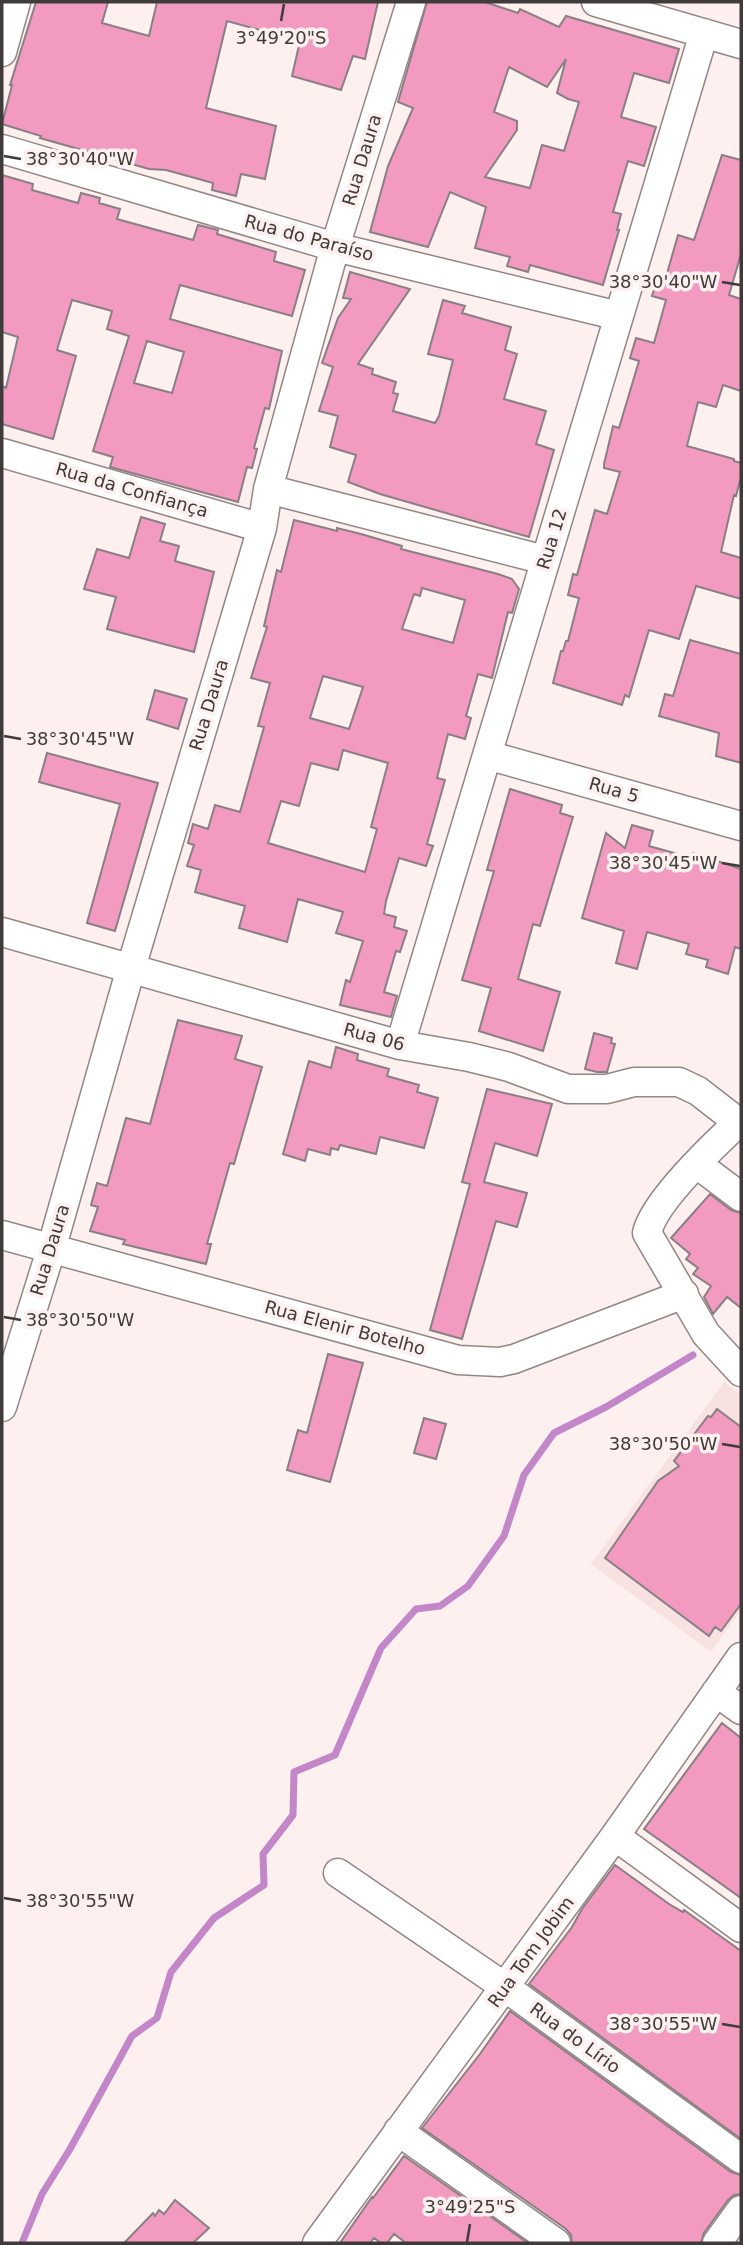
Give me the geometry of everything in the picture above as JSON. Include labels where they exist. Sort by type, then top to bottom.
[{"type":"street","points":[[2,52],[16,2]]},
{"type":"street","name":"Rua Daura","points":[[2,1407],[51,1250],[131,968],[262,528],[268,489],[335,247],[411,2]]},
{"type":"street","points":[[596,2],[741,44]]},
{"type":"street","name":"Rua 12","points":[[400,1045],[704,33]]},
{"type":"street","name":"Rua do Paraíso","points":[[2,149],[335,247],[619,316]]},
{"type":"street","name":"Rua da Confiança","points":[[2,453],[262,528]]},
{"type":"street","points":[[268,489],[545,560]]},
{"type":"street","name":"Rua 5","points":[[487,755],[741,826]]},
{"type":"street","name":"Rua 06","points":[[2,932],[400,1045],[469,1056],[509,1067],[568,1089],[607,1088],[634,1082],[679,1082],[698,1091],[740,1121]]},
{"type":"street","points":[[740,1121],[697,1164],[650,1221],[647,1233],[706,1334],[741,1372]]},
{"type":"street","points":[[697,1164],[741,1197]]},
{"type":"street","name":"Rua Elenir Botelho","points":[[2,1235],[458,1360],[481,1362],[514,1359],[684,1294]]},
{"type":"street","name":"Rua Tom Jobim","points":[[317,2243],[615,1836],[741,1657]]},
{"type":"street","points":[[716,1692],[741,1710]]},
{"type":"street","points":[[615,1836],[741,1928]]},
{"type":"street","name":"Rua do Lírio","points":[[338,1872],[505,1987],[741,2159]]},
{"type":"street","points":[[398,2131],[556,2243]]},
{"type":"street","points":[[717,2243],[741,2210]]},
{"type":"shaded area","points":[[724,1382],[741,1394],[741,1610],[711,1652],[591,1564]]},
{"type":"building","points":[[36,2],[108,2],[102,23],[149,36],[157,2],[378,2],[365,59],[353,56],[341,90],[292,76],[300,41],[227,21],[206,108],[276,126],[265,179],[241,174],[236,196],[212,190],[213,183],[166,170],[149,169],[40,138],[41,136],[2,124],[10,85]]},
{"type":"building","points":[[427,2],[485,2],[518,13],[520,9],[559,27],[566,16],[679,49],[669,83],[634,73],[621,117],[656,127],[644,166],[628,161],[613,212],[621,214],[619,230],[603,285],[530,265],[528,272],[507,266],[510,257],[475,248],[486,207],[450,192],[428,247],[370,232],[388,166],[413,108],[398,102]],"holes":[[[566,59],[557,93],[579,102],[564,151],[542,145],[530,188],[485,177],[517,130],[517,121],[494,112],[509,67],[547,87]]]},
{"type":"building","points":[[722,155],[741,160],[741,254],[729,295],[741,299],[741,391],[723,385],[716,407],[698,402],[687,446],[741,463],[741,477],[736,496],[734,495],[721,552],[741,558],[741,599],[696,586],[679,639],[649,630],[629,697],[625,695],[622,705],[553,683],[579,598],[568,595],[573,574],[577,575],[595,510],[607,514],[620,472],[604,468],[604,464],[613,426],[619,428],[639,361],[630,358],[636,338],[654,343],[666,300],[652,296],[659,274],[666,277],[678,235],[694,240]]},
{"type":"building","points":[[2,175],[33,184],[32,190],[78,203],[81,193],[100,198],[99,203],[120,209],[117,219],[193,240],[198,225],[218,230],[217,234],[276,252],[274,261],[305,270],[292,316],[180,285],[170,319],[282,351],[269,409],[265,408],[254,448],[257,449],[252,468],[247,467],[238,502],[110,467],[113,457],[93,451],[129,336],[107,329],[112,311],[72,300],[57,350],[76,356],[53,439],[2,424],[2,386],[6,388],[18,337],[2,332]],"holes":[[[147,341],[184,352],[172,393],[134,383]]]},
{"type":"building","points":[[350,272],[410,289],[358,364],[373,369],[372,374],[396,382],[393,393],[398,394],[393,411],[435,423],[439,416],[453,360],[428,354],[443,300],[465,306],[462,313],[511,327],[505,350],[517,354],[504,399],[546,411],[536,444],[554,450],[529,537],[380,494],[348,482],[356,455],[330,447],[338,416],[319,411],[333,367],[322,363],[338,318],[351,299],[343,298]]},
{"type":"building","points":[[141,517],[165,524],[160,541],[179,546],[175,561],[214,572],[194,652],[107,629],[116,597],[84,589],[97,549],[129,558]]},
{"type":"building","points":[[294,520],[361,534],[402,546],[401,549],[498,574],[512,579],[519,589],[512,613],[508,612],[492,678],[478,674],[466,716],[471,718],[465,739],[448,734],[437,778],[445,780],[427,844],[433,846],[426,866],[399,858],[386,901],[384,914],[396,917],[394,927],[407,931],[400,952],[396,951],[384,992],[397,996],[391,1017],[340,1005],[346,980],[350,982],[363,941],[336,933],[343,912],[298,899],[287,942],[239,928],[245,906],[195,892],[201,870],[187,866],[194,845],[188,843],[193,824],[208,829],[215,805],[240,812],[264,727],[258,726],[270,683],[251,678],[267,627],[264,626],[277,570],[281,572]],"holes":[[[422,588],[465,600],[453,643],[402,629],[414,594],[420,596]],[[323,676],[363,687],[349,729],[310,718]],[[343,750],[388,763],[371,827],[377,829],[365,872],[268,843],[281,801],[299,806],[311,763],[338,770]]]},
{"type":"building","points":[[690,640],[741,654],[741,763],[716,756],[719,733],[659,716],[665,694],[673,696]]},
{"type":"building","points":[[155,690],[187,699],[178,729],[147,719]]},
{"type":"building","points":[[47,753],[158,783],[115,931],[87,923],[120,804],[39,782]]},
{"type":"building","points":[[510,789],[562,805],[560,813],[573,817],[540,926],[533,924],[518,979],[560,992],[543,1051],[479,1031],[491,988],[462,980],[494,871],[487,870]]},
{"type":"building","points":[[632,825],[653,831],[649,846],[692,858],[693,853],[741,869],[741,949],[735,947],[728,974],[706,967],[708,960],[686,954],[689,944],[647,932],[637,969],[616,963],[624,931],[582,918],[606,833],[625,848]]},
{"type":"building","points":[[178,1020],[242,1036],[235,1059],[262,1067],[234,1164],[230,1163],[207,1244],[211,1244],[206,1264],[123,1244],[125,1240],[90,1231],[98,1207],[91,1205],[97,1183],[107,1186],[126,1118],[150,1124]]},
{"type":"building","points":[[594,1033],[612,1038],[611,1043],[615,1044],[607,1072],[585,1069]]},
{"type":"building","points":[[336,1047],[358,1054],[357,1060],[389,1069],[387,1076],[419,1085],[417,1092],[438,1098],[424,1148],[380,1137],[376,1154],[340,1145],[338,1150],[331,1148],[330,1155],[308,1149],[305,1161],[283,1154],[309,1061],[331,1068]]},
{"type":"building","points":[[487,1089],[552,1104],[537,1156],[495,1143],[484,1182],[527,1193],[517,1227],[496,1221],[462,1339],[430,1330],[470,1184],[462,1182]]},
{"type":"building","points":[[710,1194],[731,1210],[741,1213],[741,1308],[727,1297],[713,1314],[704,1297],[711,1286],[693,1274],[698,1268],[686,1259],[690,1254],[671,1238]]},
{"type":"building","points":[[328,1354],[363,1363],[330,1482],[287,1470],[298,1430],[307,1433]]},
{"type":"building","points":[[717,1409],[741,1427],[741,1604],[721,1631],[715,1627],[709,1636],[605,1558],[658,1481],[679,1466],[674,1461],[708,1416],[711,1417]]},
{"type":"building","points":[[424,1418],[446,1424],[436,1459],[414,1453]]},
{"type":"building","points":[[722,1723],[741,1738],[741,1898],[644,1829]]},
{"type":"building","points":[[615,1865],[741,1951],[741,2139],[529,1984]]},
{"type":"building","points":[[510,2011],[731,2172],[741,2175],[741,2194],[728,2200],[704,2233],[701,2243],[572,2243],[571,2235],[566,2229],[422,2128]]},
{"type":"building","points":[[404,2156],[528,2243],[406,2243],[394,2234],[387,2243],[381,2243],[374,2238],[370,2243],[340,2243]]},
{"type":"building","points":[[175,2200],[209,2228],[193,2243],[124,2243],[153,2213],[155,2216],[159,2210],[164,2214]]},
{"type":"waterway","points":[[22,2243],[42,2194],[132,2036],[157,2018],[171,1972],[214,1918],[264,1885],[263,1854],[293,1815],[294,1772],[335,1755],[381,1648],[416,1609],[440,1606],[468,1586],[504,1536],[524,1475],[554,1433],[606,1407],[693,1355]]}]
